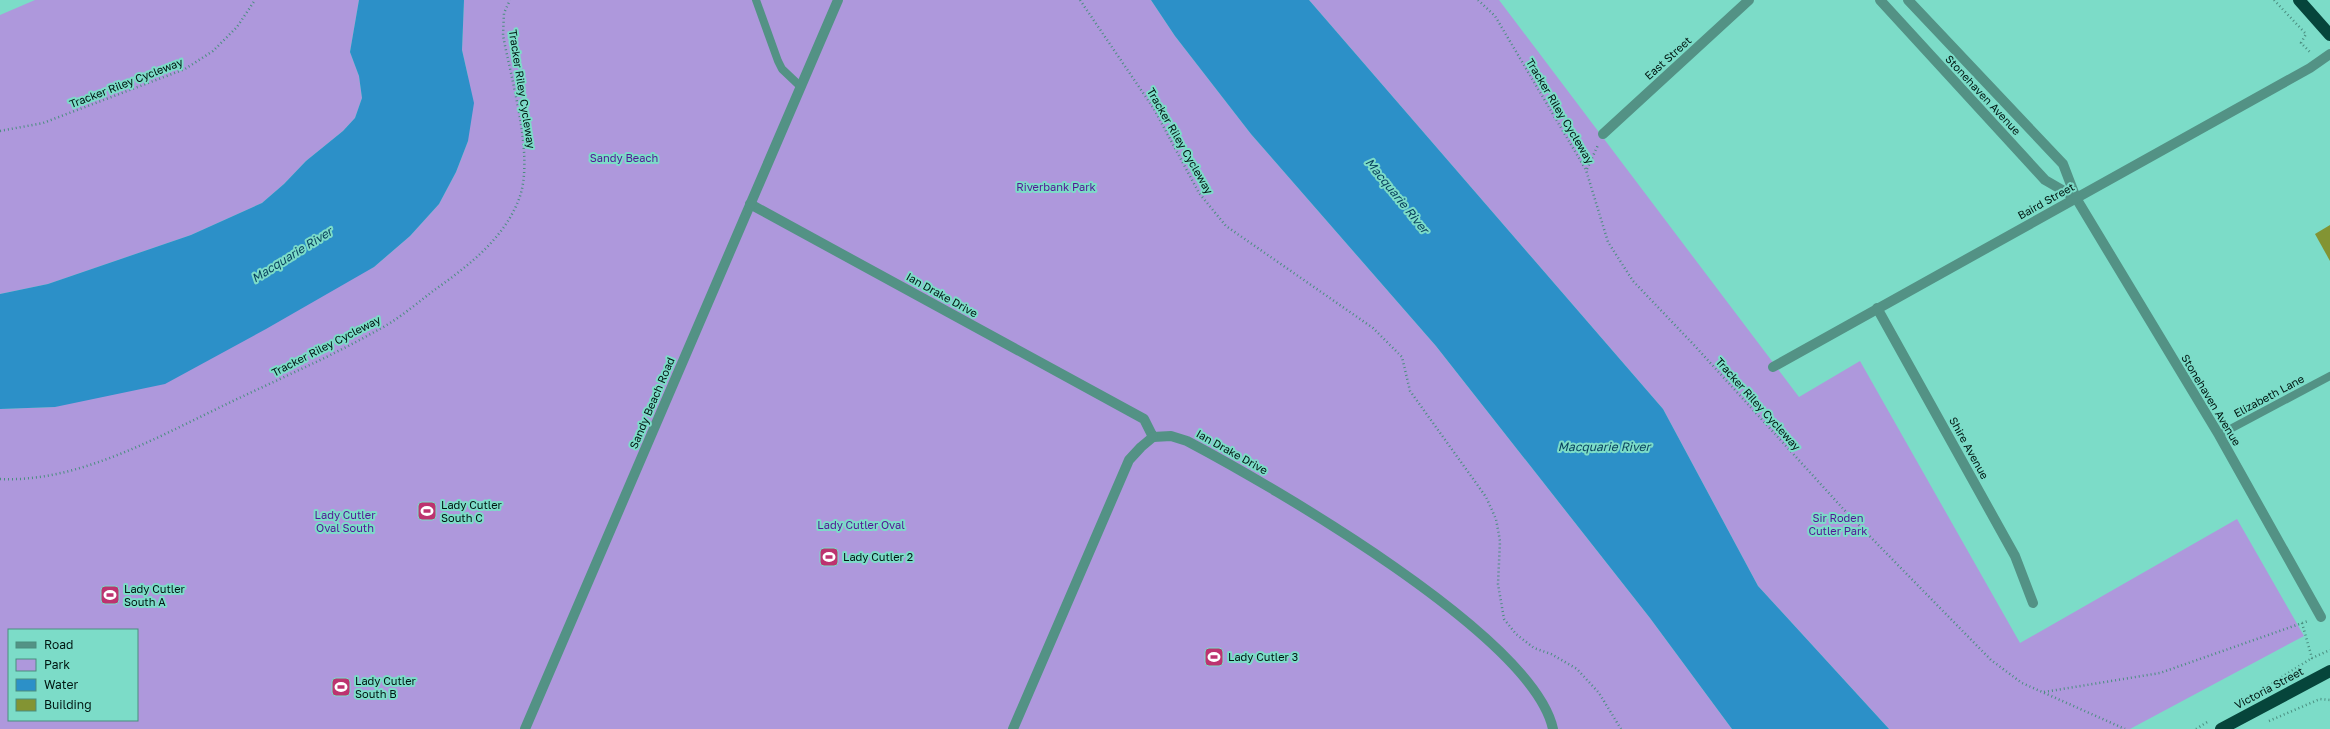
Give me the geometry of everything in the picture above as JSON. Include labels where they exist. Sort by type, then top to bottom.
[{"type":"highway","points":[[2299,0],[2330,35]]},
{"type":"highway","name":"Victoria Street","points":[[2221,729],[2330,672]]},
{"type":"street","name":"Sandy Beach Road","points":[[525,729],[838,0]]},
{"type":"street","name":"East Street","points":[[1603,134],[1749,0]]},
{"type":"street","name":"Stonehaven Avenue","points":[[1880,0],[2045,180],[2076,198]]},
{"type":"street","name":"Stonehaven Avenue","points":[[1908,0],[2063,164],[2076,198],[2219,435],[2321,617]]},
{"type":"street","name":"Baird Street","points":[[1773,367],[2310,68],[2330,54]]},
{"type":"street","name":"Ian Drake Drive","points":[[750,204],[1144,419],[1153,437],[1171,436],[1187,441],[1293,500],[1388,563],[1469,624],[1506,658],[1534,690],[1551,721],[1553,729]]},
{"type":"street","name":"Shire Avenue","points":[[1877,308],[2015,556],[2033,603]]},
{"type":"street","points":[[1013,729],[1129,460],[1153,437]]},
{"type":"lane","points":[[756,0],[778,62],[782,69],[801,87]]},
{"type":"lane","name":"Elizabeth Lane","points":[[2219,435],[2330,376]]},
{"type":"path","name":"Tracker Riley Cycleway","points":[[0,131],[43,123],[185,69],[213,50],[223,41],[237,27],[255,0]]},
{"type":"path","name":"Tracker Riley Cycleway","points":[[0,479],[26,479],[85,466],[112,457],[162,434],[378,331],[460,272],[476,258],[501,231],[512,213],[519,198],[526,165],[504,35],[504,13],[510,0]]},
{"type":"path","name":"Tracker Riley Cycleway","points":[[1080,0],[1154,109],[1199,193],[1226,226],[1373,328],[1402,357],[1410,391],[1486,497],[1496,519],[1500,542],[1498,584],[1504,619],[1516,634],[1534,648],[1551,654],[1577,669],[1599,693],[1621,729]]},
{"type":"path","name":"Tracker Riley Cycleway","points":[[1478,0],[1495,16],[1586,170],[1608,242],[1633,281],[1694,345],[1847,513],[1991,660],[2022,682],[2125,729]]},
{"type":"path","points":[[2274,0],[2306,34],[2301,42],[2319,61]]},
{"type":"path","points":[[1586,170],[1603,134]]},
{"type":"path","points":[[2043,692],[2160,673],[2321,617]]},
{"type":"path","points":[[2302,623],[2312,658]]},
{"type":"path","points":[[2252,695],[2312,658],[2330,650]]},
{"type":"path","points":[[2265,723],[2320,699],[2330,700]]},
{"type":"green space","points":[[35,0],[359,0],[350,52],[359,76],[362,98],[355,118],[343,131],[306,161],[284,184],[262,203],[191,235],[48,284],[0,294],[0,15]]},
{"type":"green space","points":[[464,0],[1151,0],[1175,36],[1251,134],[1436,346],[1650,618],[1732,729],[0,729],[0,409],[55,407],[374,267],[410,236],[439,204],[456,172],[468,141],[468,76],[462,50]]},
{"type":"green space","name":"Sir Roden Cutler Park","points":[[1309,0],[1499,0],[1799,397],[1860,361],[2020,643],[2237,519],[2304,636],[2130,729],[1889,729],[1758,586],[1663,409]]},
{"type":"water","name":"Macquarie River","points":[[359,0],[464,0],[462,50],[474,103],[468,141],[456,172],[439,204],[410,236],[374,267],[266,329],[165,384],[55,407],[0,409],[0,294],[48,284],[191,235],[262,203],[284,184],[306,161],[343,131],[355,118],[362,98],[359,76],[350,52]]},
{"type":"water","name":"Macquarie River","points":[[1151,0],[1309,0],[1663,409],[1758,586],[1889,729],[1732,729],[1650,618],[1436,346],[1251,134],[1175,36]]},
{"type":"building","points":[[2330,225],[2330,261],[2315,234]]},
{"type":"place","name":"Lady Cutler South C","points":[[427,511]]},
{"type":"place","name":"Lady Cutler 2","points":[[829,557]]},
{"type":"place","name":"Lady Cutler South A","points":[[110,595]]},
{"type":"place","name":"Lady Cutler 3","points":[[1214,657]]},
{"type":"place","name":"Lady Cutler South B","points":[[341,687]]},
{"type":"park label","name":"Sandy Beach","points":[[624,158]]},
{"type":"park label","name":"Riverbank Park","points":[[1056,187]]},
{"type":"park label","name":"Lady Cutler Oval South","points":[[345,521]]},
{"type":"park label","name":"Lady Cutler Oval","points":[[861,525]]}]
